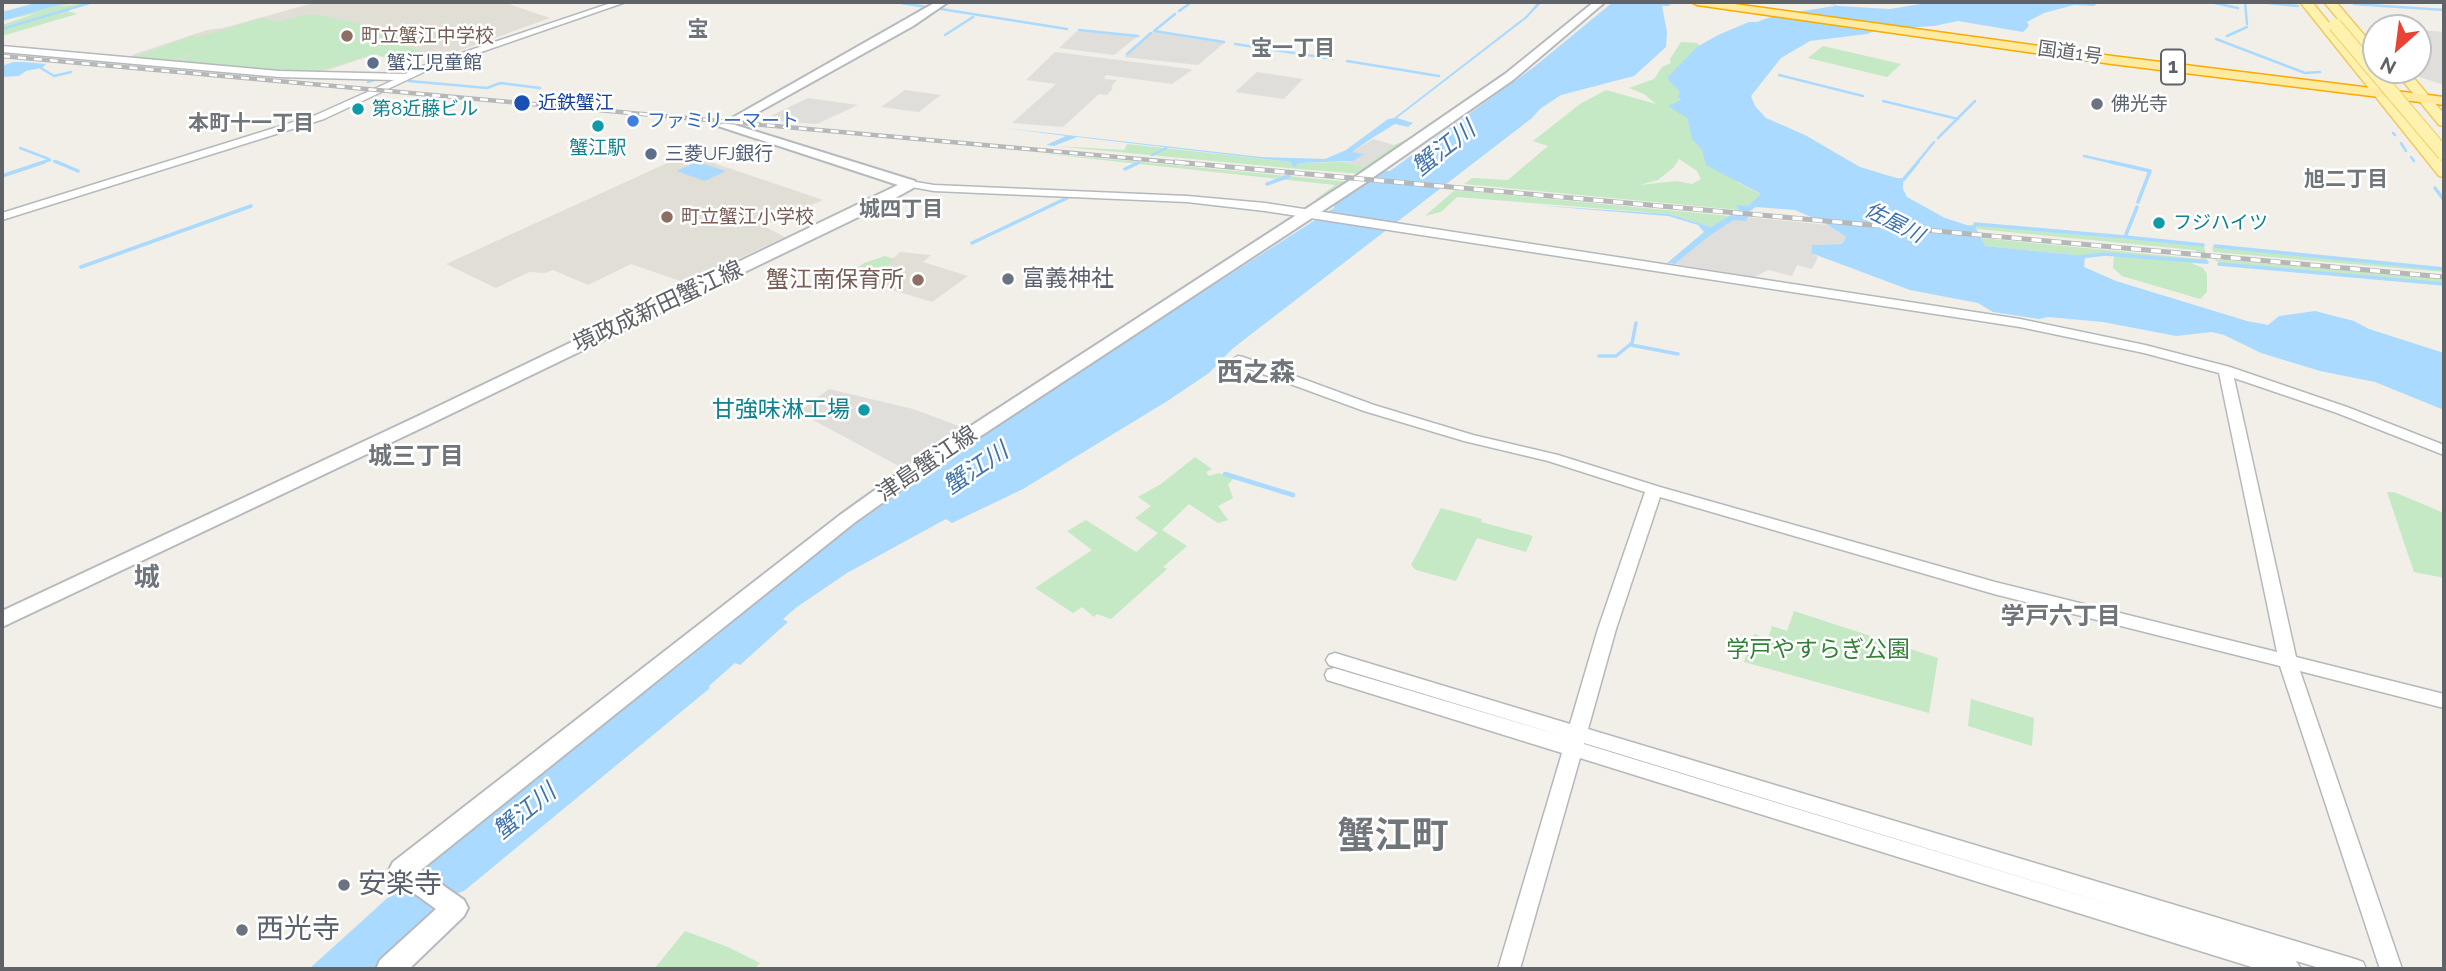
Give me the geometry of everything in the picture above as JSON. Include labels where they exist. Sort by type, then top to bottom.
[{"type":"highway","name":"国道1号","points":[[1696,2],[2112,60],[2444,101]]},
{"type":"main road","points":[[910,184],[724,126],[900,29],[943,2]]},
{"type":"main road","name":"津島蟹江線","points":[[390,969],[454,908],[402,870],[700,638],[847,519],[910,474],[1313,214],[1509,77],[1600,2]]},
{"type":"main road","points":[[2305,2],[2444,173]]},
{"type":"main road","points":[[2316,2],[2444,154]]},
{"type":"main road","points":[[2330,2],[2362,40]]},
{"type":"main road","points":[[2341,2],[2362,27]]},
{"type":"main road","points":[[2399,84],[2444,138]]},
{"type":"main road","points":[[2412,84],[2444,122]]},
{"type":"main road","name":"境政成新田蟹江線","points":[[2,620],[872,205],[910,184]]},
{"type":"street","points":[[2,217],[320,117],[406,77],[622,2]]},
{"type":"street","points":[[2,49],[279,74],[406,77]]},
{"type":"street","points":[[910,184],[934,188],[1187,199],[1313,214],[2020,323],[2145,349],[2225,370],[2292,391],[2444,450]]},
{"type":"street","points":[[1237,360],[1368,408],[1469,438],[1553,458],[1654,490],[1994,588],[2444,701]]},
{"type":"street","points":[[2225,370],[2288,663],[2391,969]]},
{"type":"street","points":[[1508,969],[1607,629],[1654,490]]},
{"type":"street","points":[[1334,668],[1574,741],[2355,969]]},
{"type":"street","points":[[1574,741],[2291,969]]},
{"type":"shaded area","name":"町立蟹江中学校","points":[[317,2],[503,2],[550,18],[439,58],[404,45],[318,73],[132,55],[207,30]]},
{"type":"shaded area","points":[[1077,31],[1138,36],[1114,55],[1059,48]]},
{"type":"shaded area","points":[[2432,31],[2444,32],[2444,85],[2432,81]]},
{"type":"shaded area","points":[[1153,32],[1224,43],[1198,65],[1124,57]]},
{"type":"shaded area","points":[[1055,52],[1192,70],[1172,84],[1106,75],[1104,79],[1117,80],[1111,87],[1113,88],[1107,95],[1099,94],[1063,127],[1012,123],[1056,84],[1026,80]]},
{"type":"shaded area","points":[[1257,72],[1303,79],[1284,99],[1235,92]]},
{"type":"shaded area","points":[[905,90],[941,95],[919,112],[881,107]]},
{"type":"shaded area","points":[[808,98],[858,105],[817,124],[762,120]]},
{"type":"shaded area","points":[[1373,139],[1394,145],[1363,167],[1342,162],[1353,161],[1354,153],[1350,153]]},
{"type":"shaded area","name":"町立蟹江小学校","points":[[687,154],[823,200],[763,226],[785,237],[686,283],[631,264],[588,285],[553,270],[545,273],[529,272],[496,288],[446,264]]},
{"type":"shaded area","points":[[1746,217],[1828,225],[1846,237],[1842,244],[1812,245],[1811,252],[1818,257],[1812,269],[1797,265],[1792,276],[1768,270],[1755,277],[1675,264],[1708,237],[1734,220]]},
{"type":"shaded area","name":"蟹江南保育所","points":[[900,252],[931,255],[923,262],[968,276],[932,302],[869,283]]},
{"type":"shaded area","points":[[829,389],[913,409],[967,429],[908,471],[798,412]]},
{"type":"green space","points":[[70,2],[81,2],[57,7],[92,2],[65,10],[77,14],[2,36],[2,25],[37,13],[2,21]]},
{"type":"green space","points":[[304,15],[319,15],[424,38],[404,45],[429,54],[406,62],[375,54],[312,73],[176,61],[214,46],[173,60],[134,57],[192,36],[198,37],[262,18],[279,22]]},
{"type":"green space","points":[[1681,42],[1697,43],[1700,46],[1670,77],[1680,92],[1681,113],[1687,118],[1692,138],[1705,158],[1739,183],[1762,195],[1748,206],[1737,206],[1739,210],[1464,184],[1472,178],[1508,180],[1548,146],[1533,141],[1580,104],[1606,90],[1656,104],[1644,94],[1629,88],[1654,79],[1662,67],[1671,63],[1670,59]],"holes":[[[1679,159],[1697,171],[1701,179],[1692,184],[1676,181],[1639,185],[1658,180],[1674,167]]]},
{"type":"green space","points":[[1823,46],[1901,64],[1887,77],[1808,58]]},
{"type":"green space","points":[[1422,133],[1363,174],[1299,169],[1054,146],[1124,150],[1127,144],[1292,162],[1294,168],[1299,163],[1342,162],[1363,167],[1394,145]]},
{"type":"green space","points":[[1037,153],[1351,182],[1315,204],[1316,199],[1335,185]]},
{"type":"green space","points":[[1455,190],[1730,216],[1711,227],[1669,214],[1457,197],[1441,212],[1425,216]]},
{"type":"green space","points":[[1976,225],[2204,246],[2208,264],[2191,263],[2203,268],[2207,274],[2207,292],[2200,299],[2122,276],[2113,268],[2114,255],[2085,256],[1984,246],[1981,238],[2201,259],[2195,250],[1977,229],[1974,227]]},
{"type":"green space","points":[[2212,247],[2444,269],[2444,272],[2213,252]]},
{"type":"green space","points":[[885,256],[894,259],[869,283],[846,276],[864,263]]},
{"type":"green space","points":[[2214,259],[2444,279],[2444,284],[2219,263]]},
{"type":"green space","points":[[1195,457],[1212,469],[1206,472],[1209,476],[1218,473],[1234,478],[1228,484],[1233,498],[1218,506],[1228,520],[1218,523],[1189,504],[1162,530],[1187,546],[1163,567],[1167,569],[1111,619],[1097,614],[1094,617],[1082,607],[1073,613],[1035,588],[1092,550],[1067,531],[1086,520],[1136,552],[1158,533],[1135,518],[1151,506],[1138,497],[1161,484]]},
{"type":"green space","points":[[2387,492],[2394,492],[2444,513],[2444,578],[2414,572]]},
{"type":"green space","points":[[1441,508],[1533,536],[1526,552],[1477,538],[1456,581],[1416,570],[1411,565]]},
{"type":"green space","name":"学戸やすらぎ公園","points":[[1794,611],[1938,658],[1929,713],[1744,662],[1754,634],[1768,639],[1772,626],[1787,631]]},
{"type":"green space","points":[[1971,699],[2034,718],[2032,746],[1968,726]]},
{"type":"green space","points":[[685,931],[728,947],[760,963],[754,969],[654,969]]},
{"type":"water","points":[[39,2],[70,2],[2,21],[2,12]]},
{"type":"water","points":[[1538,2],[1542,2],[1527,18],[1397,118],[1413,123],[1408,127],[1395,124],[1369,140],[1352,152],[1364,154],[1353,161],[1299,163],[1294,168],[1291,162],[1077,137],[1054,146],[1046,145],[1066,136],[1005,128],[1261,157],[1325,159],[1346,150],[1388,119],[1394,118],[1526,16]]},
{"type":"water","name":"蟹江川","points":[[1613,2],[1673,2],[1669,6],[1662,6],[1667,32],[1666,47],[1634,76],[1561,95],[1540,109],[1532,118],[1232,349],[1209,373],[1169,400],[1023,489],[952,523],[946,519],[847,573],[797,607],[783,619],[788,622],[740,665],[735,663],[709,686],[710,688],[464,891],[458,893],[376,969],[309,969],[425,864],[685,661],[825,546],[1110,351],[1334,208],[1334,204],[1355,188],[1382,171],[1390,171],[1534,67]]},
{"type":"water","name":"佐屋川","points":[[1826,2],[1838,6],[1890,9],[1933,2],[2099,2],[2094,6],[2074,5],[2044,13],[2027,22],[2029,26],[2023,32],[1958,21],[1934,26],[1880,29],[1867,34],[1810,41],[1781,58],[1751,96],[1755,106],[1766,118],[1805,135],[1860,167],[1903,180],[1907,197],[1945,218],[1976,228],[1985,246],[2085,256],[2084,267],[2116,281],[2247,321],[2268,325],[2279,316],[2315,311],[2354,321],[2369,329],[2444,353],[2444,410],[2375,382],[2320,371],[2261,353],[2212,332],[2176,336],[2103,322],[2048,317],[2039,319],[1993,312],[1978,303],[1910,290],[1811,253],[1812,245],[1842,244],[1846,237],[1825,223],[1795,210],[1756,207],[1750,211],[1746,221],[1734,220],[1675,264],[1667,263],[1704,232],[1698,225],[1668,216],[1533,205],[1669,214],[1711,227],[1739,210],[1736,205],[1748,206],[1761,194],[1706,165],[1702,150],[1692,139],[1687,118],[1668,106],[1681,100],[1678,97],[1680,92],[1667,78],[1697,47],[1718,35],[1749,22],[1776,15],[1835,6]]},
{"type":"water","points":[[13,62],[46,64],[19,76],[2,77],[2,66]]},
{"type":"water","points":[[697,162],[726,171],[705,181],[676,171]]},
{"type":"waterway","points":[[2,29],[93,2]]},
{"type":"waterway","points":[[895,2],[927,7]]},
{"type":"waterway","points":[[2210,2],[2238,8]]},
{"type":"waterway","points":[[2245,2],[2247,24]]},
{"type":"waterway","points":[[2258,2],[2298,6]]},
{"type":"waterway","points":[[1179,11],[1189,4]]},
{"type":"waterway","points":[[2354,4],[2444,10]]},
{"type":"waterway","points":[[941,9],[1067,29]]},
{"type":"waterway","points":[[1175,14],[1154,31],[1224,42]]},
{"type":"waterway","points":[[945,35],[973,17]]},
{"type":"waterway","points":[[2227,36],[2247,27]]},
{"type":"waterway","points":[[1079,30],[1138,36]]},
{"type":"waterway","points":[[1127,54],[1151,33]]},
{"type":"waterway","points":[[2216,39],[2305,73],[2320,72]]},
{"type":"waterway","points":[[1235,44],[1333,59]]},
{"type":"waterway","points":[[1347,61],[1439,76]]},
{"type":"waterway","points":[[41,68],[54,76],[71,72]]},
{"type":"waterway","points":[[1779,75],[1863,96]]},
{"type":"waterway","points":[[368,82],[374,80]]},
{"type":"waterway","points":[[409,81],[487,88],[500,83],[540,88]]},
{"type":"waterway","points":[[1883,101],[1957,119]]},
{"type":"waterway","points":[[1957,119],[1975,101]]},
{"type":"waterway","points":[[1938,138],[1957,119]]},
{"type":"waterway","points":[[1916,164],[1934,142]]},
{"type":"waterway","points":[[2401,143],[2406,151]]},
{"type":"waterway","points":[[20,148],[49,159]]},
{"type":"waterway","points":[[1152,155],[1166,148]]},
{"type":"waterway","points":[[2084,156],[2119,164]]},
{"type":"waterway","points":[[2411,157],[2414,161]]},
{"type":"waterway","points":[[2,176],[50,160]]},
{"type":"waterway","points":[[54,161],[61,164]]},
{"type":"waterway","points":[[57,162],[78,171]]},
{"type":"waterway","points":[[1897,180],[1903,180],[1918,162]]},
{"type":"waterway","points":[[2111,162],[2150,171],[2138,202]]},
{"type":"waterway","points":[[1125,169],[1138,163]]},
{"type":"waterway","points":[[1267,184],[1289,176]]},
{"type":"waterway","points":[[2435,188],[2444,200]]},
{"type":"waterway","points":[[972,243],[1067,198]]},
{"type":"waterway","points":[[81,267],[251,206]]},
{"type":"waterway","points":[[2125,237],[2137,207]]},
{"type":"waterway","points":[[1969,227],[1974,227],[1975,224],[2125,237]]},
{"type":"waterway","points":[[2125,237],[2203,245]]},
{"type":"waterway","points":[[2215,246],[2444,269]]},
{"type":"waterway","points":[[2079,257],[2105,254],[2207,262]]},
{"type":"waterway","points":[[2219,264],[2444,284]]},
{"type":"waterway","points":[[1599,356],[1616,356],[1632,343],[1636,323]]},
{"type":"waterway","points":[[1631,345],[1678,354]]},
{"type":"waterway","points":[[1225,474],[1293,495]]},
{"type":"railway","points":[[2,56],[1194,164]]},
{"type":"railway","points":[[1175,162],[2444,277]]},
{"type":"place","name":"町立蟹江中学校","points":[[347,36]]},
{"type":"place","name":"蟹江児童館","points":[[373,63]]},
{"type":"place","name":"近鉄蟹江","points":[[522,103]]},
{"type":"place","name":"佛光寺","points":[[2097,104]]},
{"type":"place","name":"第8近藤ビル","points":[[358,109]]},
{"type":"place","name":"ファミリーマート","points":[[633,121]]},
{"type":"place","name":"蟹江駅","points":[[598,126]]},
{"type":"place","name":"三菱UFJ銀行","points":[[651,154]]},
{"type":"place","name":"町立蟹江小学校","points":[[667,217]]},
{"type":"place","name":"フジハイツ","points":[[2159,223]]},
{"type":"place","name":"富義神社","points":[[1008,279]]},
{"type":"place","name":"蟹江南保育所","points":[[918,280]]},
{"type":"place","name":"甘強味淋工場","points":[[864,410]]},
{"type":"place","name":"安楽寺","points":[[344,885]]},
{"type":"place","name":"西光寺","points":[[242,930]]},
{"type":"district","name":"宝","points":[[698,30]]},
{"type":"district","name":"宝一丁目","points":[[1293,49]]},
{"type":"district","name":"本町十一丁目","points":[[251,124]]},
{"type":"district","name":"旭二丁目","points":[[2346,180]]},
{"type":"district","name":"城四丁目","points":[[901,210]]},
{"type":"district","name":"西之森","points":[[1256,373]]},
{"type":"district","name":"城三丁目","points":[[416,457]]},
{"type":"district","name":"城","points":[[147,578]]},
{"type":"district","name":"学戸六丁目","points":[[2061,617]]},
{"type":"district","name":"蟹江町","points":[[1393,837]]}]
